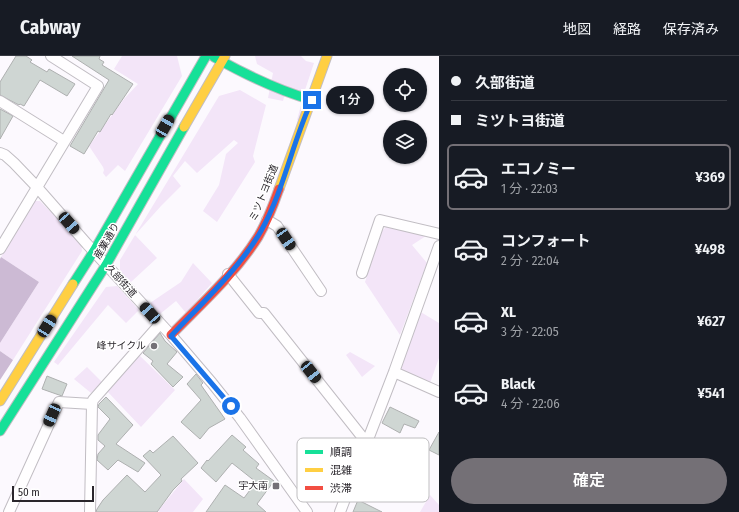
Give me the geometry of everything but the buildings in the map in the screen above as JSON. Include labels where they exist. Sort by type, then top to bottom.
[{"type":"street","points":[[0,248],[36,186],[98,86],[52,56]]},
{"type":"street","name":"産業通り","points":[[0,402],[94,251],[206,56]]},
{"type":"street","points":[[213,56],[224,59],[266,85],[312,100]]},
{"type":"street","name":"ミツトヨ街道","points":[[171,336],[228,274],[252,245],[267,220],[312,100],[326,56]]},
{"type":"street","name":"産業通り","points":[[0,431],[106,265],[224,59]]},
{"type":"street","points":[[0,101],[64,140]]},
{"type":"street","name":"久部街道","points":[[0,154],[5,155],[36,186],[171,336],[240,418],[302,510]]},
{"type":"street","points":[[267,220],[277,226],[321,291]]},
{"type":"street","points":[[362,273],[380,220],[439,234]]},
{"type":"street","points":[[369,438],[439,246]]},
{"type":"street","points":[[228,274],[259,313],[264,313],[362,438]]},
{"type":"street","points":[[90,512],[93,400],[160,324]]},
{"type":"street","points":[[394,372],[439,392]]},
{"type":"street","points":[[9,512],[58,402],[92,404]]},
{"type":"street","points":[[340,512],[344,502]]},
{"type":"shaded area","points":[[122,56],[177,56],[182,76],[125,171],[118,165],[106,177],[103,173],[103,167],[89,146],[124,99],[138,84],[114,69]]},
{"type":"shaded area","points":[[255,56],[301,56],[306,61],[314,63],[305,90],[316,96],[307,124],[297,120],[303,98],[286,89],[283,101],[268,98],[273,73],[257,64]]},
{"type":"shaded area","points":[[240,90],[266,105],[253,156],[255,162],[217,222],[203,211],[219,185],[226,154],[238,143],[234,140],[197,173],[185,161],[173,176],[181,186],[135,235],[219,96]]},
{"type":"shaded area","points":[[34,201],[40,201],[81,243],[82,251],[13,360],[0,351],[0,343],[39,282],[1,257]]},
{"type":"shaded area","points":[[386,227],[426,236],[412,245],[427,263],[400,335],[365,282],[382,231]]},
{"type":"shaded area","points":[[135,235],[157,258],[131,282],[120,271],[120,260]]},
{"type":"shaded area","points":[[1,257],[39,282],[0,343],[0,259]]},
{"type":"shaded area","points":[[193,263],[212,283],[186,313],[176,301],[160,314],[150,303],[181,282]]},
{"type":"shaded area","points":[[117,286],[139,310],[126,323],[108,305],[58,365],[54,362],[106,287]]},
{"type":"shaded area","points":[[419,311],[439,323],[439,358],[430,383],[402,371],[400,366]]},
{"type":"shaded area","points":[[0,351],[13,360],[0,380]]},
{"type":"shaded area","points":[[350,352],[375,366],[362,377],[346,355]]},
{"type":"shaded area","points":[[138,354],[175,390],[141,427],[106,390]]},
{"type":"shaded area","points":[[87,367],[102,382],[91,393],[74,379]]},
{"type":"shaded area","points":[[184,479],[203,499],[193,512],[158,511]]},
{"type":"shaded area","points":[[430,495],[439,505],[439,512],[420,512],[426,502],[429,502]]},
{"type":"traffic: fast","points":[[73,284],[94,251],[206,56]]},
{"type":"traffic: fast","points":[[214,57],[262,82],[286,92],[312,100]]},
{"type":"traffic: fast","points":[[0,431],[106,265],[184,127]]},
{"type":"traffic: slow","points":[[184,127],[225,56]]},
{"type":"traffic: slow","points":[[279,189],[327,56]]},
{"type":"traffic: slow","points":[[0,401],[73,284]]},
{"type":"traffic: jam","points":[[171,335],[217,288],[249,251],[264,226],[279,189]]},
{"type":"place","name":"峰サイクル","points":[[154,346]]},
{"type":"place","name":"宇大南","points":[[276,486]]},
{"type":"route","points":[[231,406],[171,336],[228,274],[252,245],[260,232],[267,220],[312,100]]}]
